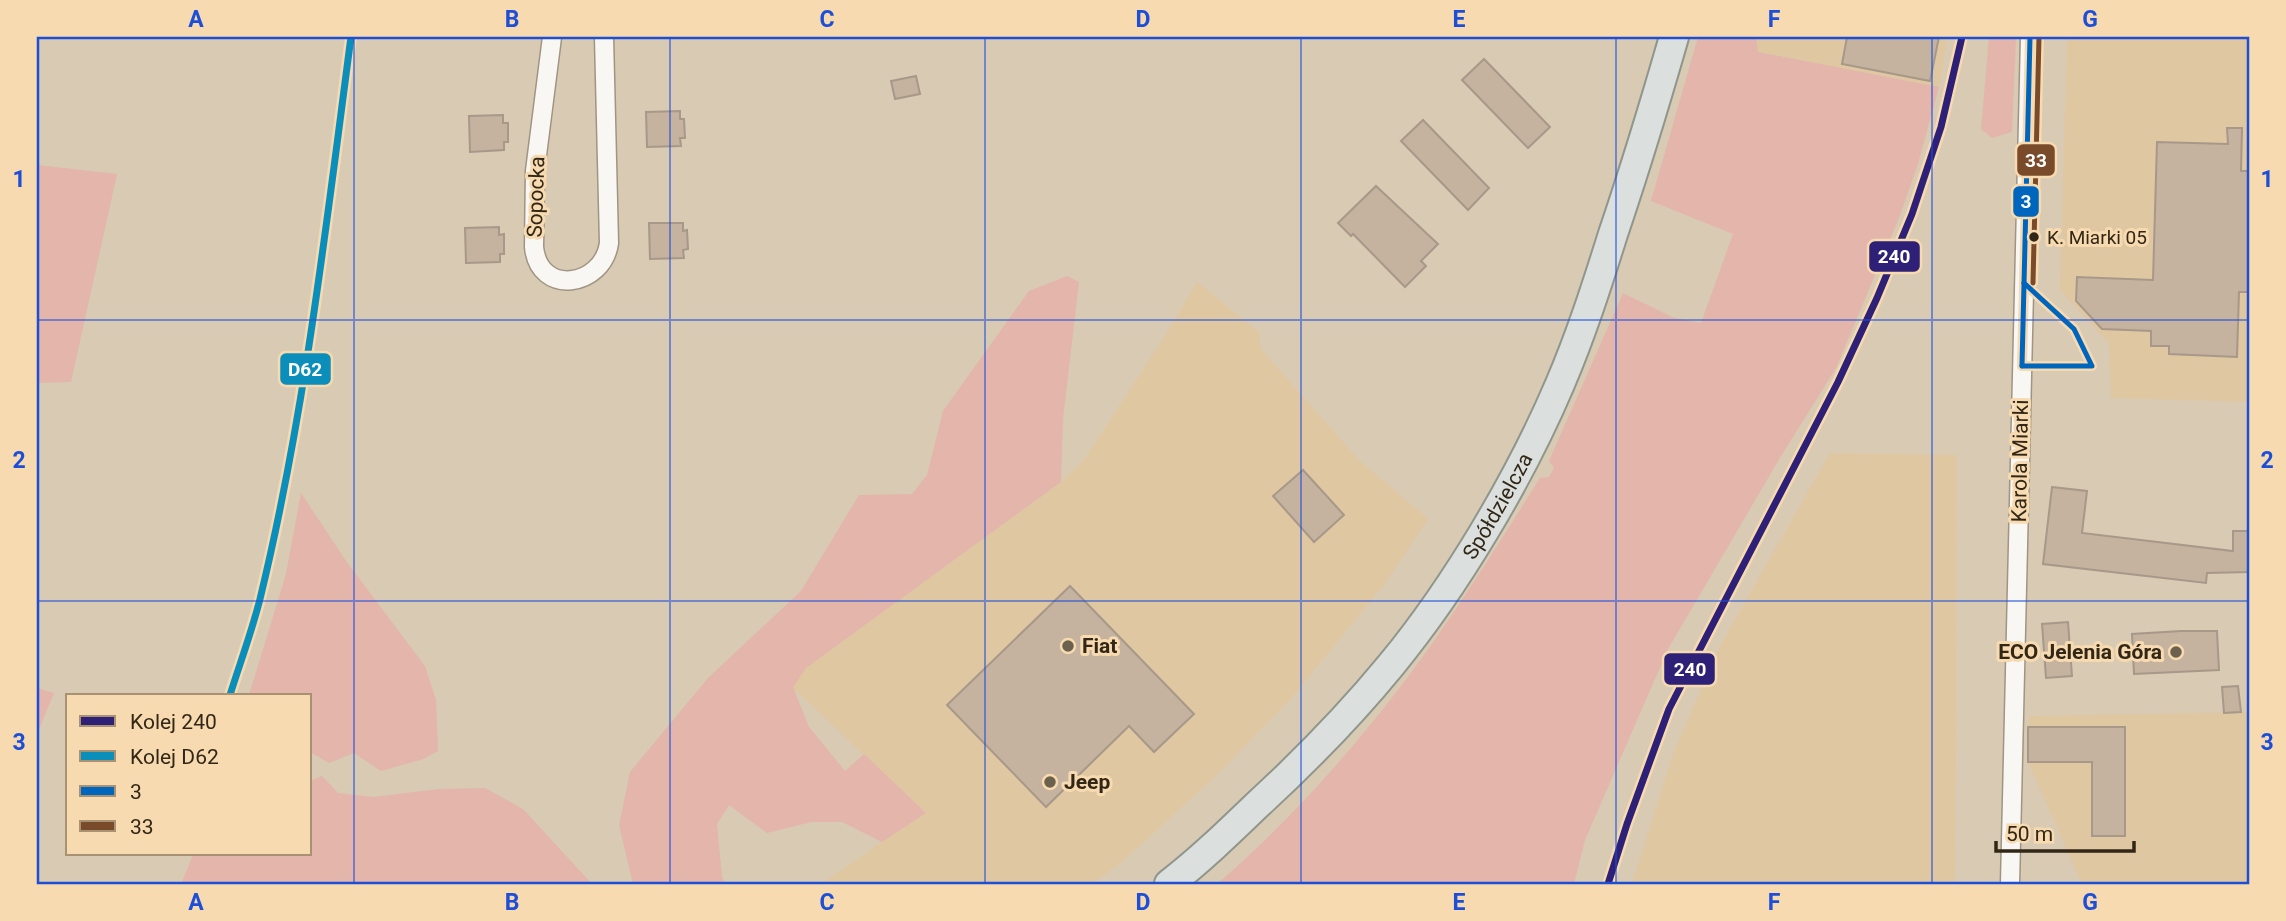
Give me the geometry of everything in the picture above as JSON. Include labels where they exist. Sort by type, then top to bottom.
[{"type":"main road","name":"Spółdzielcza","points":[[1169,884],[1211,849],[1301,764],[1346,716],[1415,635],[1470,552],[1524,458],[1561,383],[1611,242],[1674,37]]},
{"type":"street","name":"Sopocka","points":[[552,37],[535,171],[534,247],[535,258],[546,273],[568,281],[582,279],[602,264],[609,243],[604,37]]},
{"type":"street","name":"Karola Miarki","points":[[2010,884],[2030,37]]},
{"type":"shaded area","points":[[1698,37],[1756,37],[1758,52],[1939,87],[1918,164],[1899,218],[1836,368],[1668,649],[1585,840],[1574,884],[1217,884],[1310,794],[1368,728],[1445,625],[1540,478],[1549,477],[1554,468],[1549,461],[1623,293],[1674,318],[1701,323],[1733,234],[1651,201]]},
{"type":"shaded area","points":[[1756,37],[1948,37],[1939,87],[1758,52]]},
{"type":"shaded area","points":[[1989,37],[2016,37],[2012,132],[1992,138],[1981,129]]},
{"type":"shaded area","points":[[2067,37],[2249,37],[2249,402],[2111,398],[2109,343],[2060,290]]},
{"type":"shaded area","points":[[37,165],[117,174],[71,382],[37,383]]},
{"type":"shaded area","points":[[1067,276],[1079,282],[1063,419],[1061,482],[806,668],[793,687],[809,727],[845,771],[864,754],[926,813],[882,842],[842,822],[811,822],[767,833],[729,805],[717,824],[725,884],[633,884],[619,825],[630,772],[708,678],[801,591],[859,495],[912,494],[927,475],[943,411],[1029,291]]},
{"type":"shaded area","points":[[1197,282],[1259,332],[1261,349],[1359,460],[1428,519],[1383,586],[1289,701],[1210,781],[1121,863],[1091,884],[821,884],[925,812],[792,687],[806,668],[1061,482],[1083,461]]},
{"type":"shaded area","points":[[1830,453],[1957,455],[1955,884],[1632,884],[1673,754],[1720,646]]},
{"type":"shaded area","points":[[301,493],[346,561],[425,666],[436,700],[438,751],[423,759],[381,771],[354,753],[329,763],[312,753],[312,694],[249,694],[286,574]]},
{"type":"shaded area","points":[[37,688],[54,693],[37,734]]},
{"type":"shaded area","points":[[2249,712],[2249,884],[2082,884],[2028,762],[2029,716]]},
{"type":"shaded area","points":[[322,776],[338,793],[374,797],[439,789],[485,788],[523,809],[592,884],[181,884],[193,855],[312,855],[312,780]]},
{"type":"building","points":[[1847,37],[1939,37],[1930,81],[1842,64]]},
{"type":"building","points":[[1484,59],[1550,127],[1528,148],[1462,80]]},
{"type":"building","points":[[916,76],[920,94],[895,99],[891,81]]},
{"type":"building","points":[[680,111],[680,119],[684,119],[685,138],[680,138],[681,146],[647,147],[646,112]]},
{"type":"building","points":[[503,115],[503,123],[508,123],[508,142],[504,142],[504,150],[470,152],[469,116]]},
{"type":"building","points":[[1423,120],[1489,188],[1468,210],[1401,141]]},
{"type":"building","points":[[2227,128],[2242,128],[2241,171],[2249,171],[2249,292],[2239,292],[2237,357],[2169,354],[2169,346],[2151,346],[2151,331],[2102,329],[2076,301],[2077,277],[2153,280],[2157,142],[2228,144]]},
{"type":"building","points":[[1376,186],[1438,244],[1421,261],[1426,266],[1405,287],[1353,234],[1351,236],[1338,223]]},
{"type":"building","points":[[649,223],[683,223],[683,231],[687,230],[688,249],[683,250],[684,258],[650,259]]},
{"type":"building","points":[[499,227],[499,235],[504,234],[504,254],[500,254],[500,262],[466,263],[465,228]]},
{"type":"building","points":[[1303,470],[1344,515],[1314,542],[1273,496]]},
{"type":"building","points":[[2052,487],[2087,491],[2082,533],[2233,551],[2233,531],[2249,531],[2249,572],[2207,573],[2206,583],[2043,564]]},
{"type":"building","name":"Fiat","points":[[1070,586],[1194,714],[1154,752],[1129,726],[1046,807],[947,705]]},
{"type":"building","points":[[2068,622],[2072,676],[2046,678],[2042,624]]},
{"type":"building","name":"ECO Jelenia Góra","points":[[2217,631],[2219,670],[2134,674],[2132,634]]},
{"type":"building","points":[[2238,686],[2241,712],[2224,713],[2222,687]]},
{"type":"building","points":[[2028,727],[2125,727],[2125,836],[2092,836],[2092,762],[2028,762]]},
{"type":"rail line","name":"D62","points":[[230,694],[260,599],[290,460],[313,319],[351,37]]},
{"type":"rail line","name":"240","points":[[1608,884],[1669,709],[1838,382],[1877,298],[1912,214],[1941,127],[1962,37]]},
{"type":"transit line","name":"3","points":[[2022,366],[2030,37]]},
{"type":"transit line","name":"33","points":[[2033,283],[2039,37]]},
{"type":"transit line","name":"3","points":[[2022,366],[2092,366],[2074,329],[2024,283]]},
{"type":"place","name":"K. Miarki 05","points":[[2034,237]]},
{"type":"place","name":"Fiat","points":[[1068,646]]},
{"type":"place","name":"ECO Jelenia Góra","points":[[2176,652]]},
{"type":"place","name":"Jeep","points":[[1050,782]]}]
